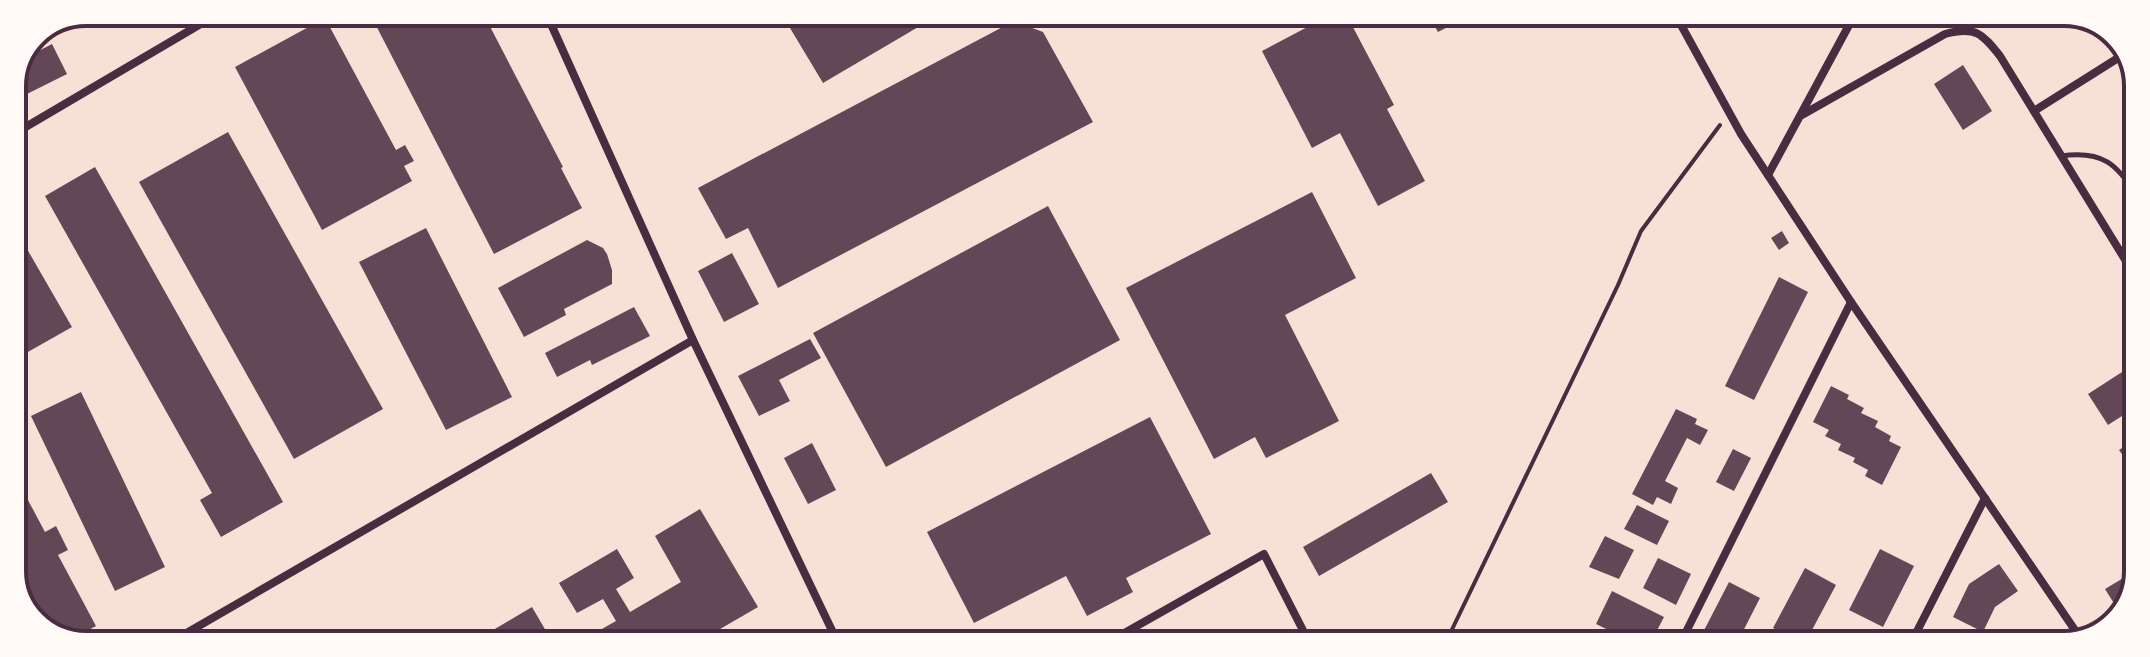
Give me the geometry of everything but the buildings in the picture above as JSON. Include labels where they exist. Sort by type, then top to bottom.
[{"type":"street","points":[[26,127],[197,26]]},
{"type":"street","points":[[552,26],[693,340],[832,631]]},
{"type":"street","points":[[1682,26],[1768,175],[2075,630]]},
{"type":"street","points":[[1768,175],[1849,26]]},
{"type":"street","points":[[1802,115],[1945,34],[1959,30],[1974,31],[1986,38],[2000,56],[2124,258]]},
{"type":"street","points":[[2034,111],[2117,59]]},
{"type":"street","points":[[1686,631],[1851,302]]},
{"type":"street","points":[[190,631],[693,340]]},
{"type":"street","points":[[1917,631],[1985,498]]},
{"type":"street","points":[[1128,631],[1264,554],[1303,631]]},
{"type":"lane","points":[[2061,156],[2077,154],[2099,157],[2116,166],[2124,178]]},
{"type":"path","points":[[1451,631],[1641,231],[1729,112]]}]
